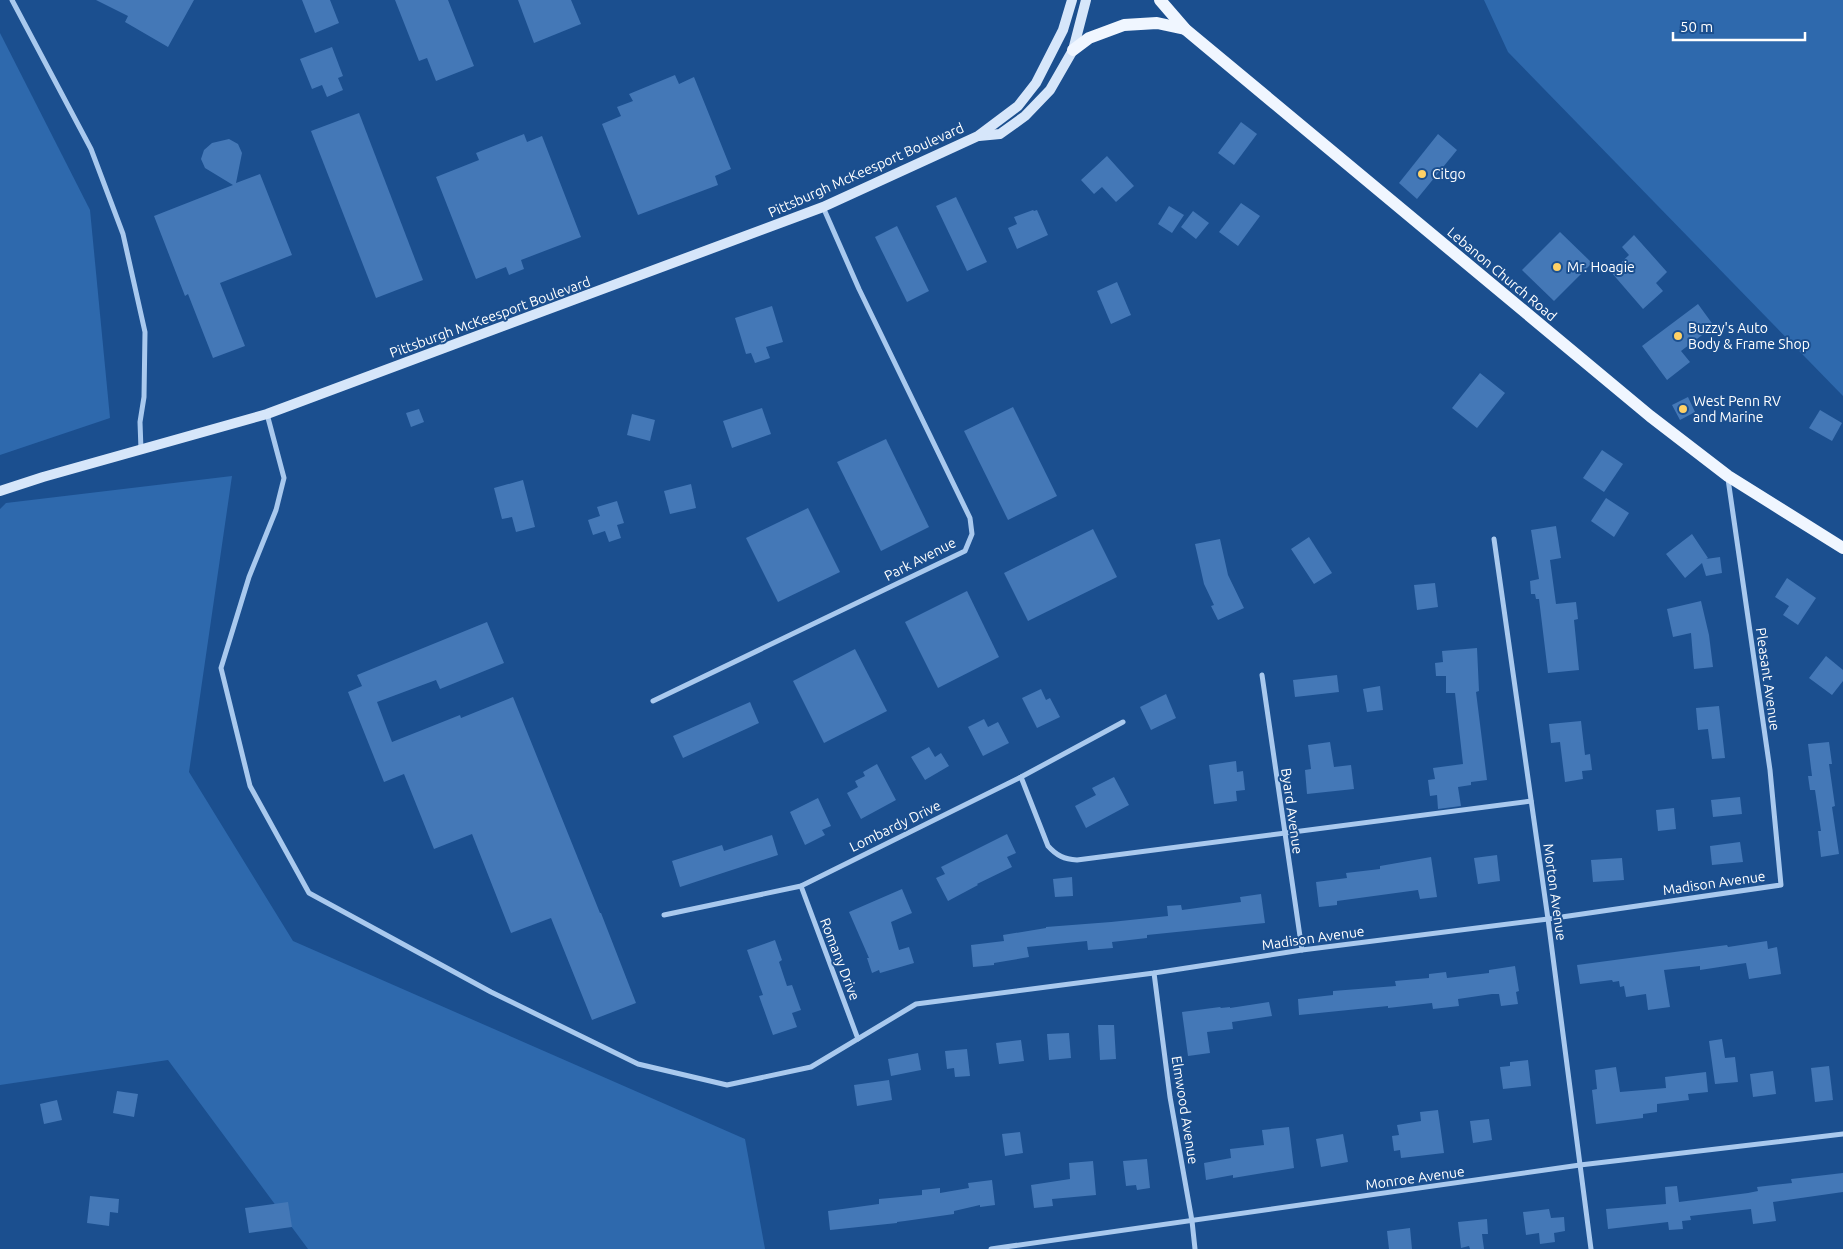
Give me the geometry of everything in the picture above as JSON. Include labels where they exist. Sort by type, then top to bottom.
[{"type":"main road","name":"Pittsburgh McKeesport Boulevard","points":[[0,491],[43,477],[267,414],[823,207],[978,136],[1018,106],[1036,83],[1063,30],[1072,0]]},
{"type":"main road","name":"Pittsburgh McKeesport Boulevard","points":[[978,136],[1000,134],[1025,116],[1050,90],[1073,50],[1086,0]]},
{"type":"main road","name":"Lebanon Church Road","points":[[1160,0],[1185,29],[1650,416],[1728,476],[1843,548]]},
{"type":"main road","points":[[1073,50],[1089,38],[1124,25],[1157,23],[1185,29]]},
{"type":"street","points":[[12,0],[92,149],[122,234],[145,332],[144,397],[140,422],[141,450]]},
{"type":"street","name":"Park Avenue","points":[[653,701],[965,551],[972,534],[970,518],[863,298],[823,207]]},
{"type":"street","name":"Madison Avenue","points":[[267,414],[284,478],[276,510],[249,578],[221,668],[250,786],[309,893],[491,992],[638,1064],[727,1085],[811,1067],[916,1004],[1154,973],[1302,950],[1548,919],[1781,885]]},
{"type":"street","name":"Pleasant Avenue","points":[[1728,476],[1770,770],[1781,885]]},
{"type":"street","name":"Morton Avenue","points":[[1494,539],[1548,919],[1591,1249]]},
{"type":"street","name":"Byard Avenue","points":[[1262,675],[1302,950]]},
{"type":"street","name":"Lombardy Drive","points":[[664,915],[801,886],[1021,777],[1123,722]]},
{"type":"street","points":[[1021,777],[1048,846],[1065,859],[1077,860],[1531,801]]},
{"type":"street","name":"Romany Drive","points":[[801,886],[858,1039]]},
{"type":"street","name":"Elmwood Avenue","points":[[1154,973],[1170,1097],[1192,1221],[1195,1249]]},
{"type":"street","name":"Monroe Avenue","points":[[991,1249],[1580,1165],[1843,1134]]},
{"type":"shaded area","points":[[1484,0],[1843,0],[1843,396],[1508,52]]},
{"type":"shaded area","points":[[0,33],[90,210],[110,418],[0,455]]},
{"type":"shaded area","points":[[232,476],[189,772],[293,941],[745,1139],[765,1249],[308,1249],[168,1060],[0,1085],[0,509],[6,503]]},
{"type":"building","points":[[96,0],[194,0],[168,47],[125,22],[128,16]]},
{"type":"building","points":[[302,0],[330,0],[339,23],[315,33]]},
{"type":"building","points":[[395,0],[448,0],[474,66],[436,81],[427,58],[419,61]]},
{"type":"building","points":[[518,0],[571,0],[581,24],[534,43]]},
{"type":"building","points":[[332,47],[343,76],[338,78],[343,90],[327,97],[322,85],[312,89],[300,59]]},
{"type":"building","points":[[675,75],[679,84],[694,77],[731,169],[715,176],[718,185],[638,215],[602,124],[621,116],[617,107],[633,101],[629,94]]},
{"type":"building","points":[[359,113],[423,280],[376,298],[311,131]]},
{"type":"building","points":[[1241,122],[1257,134],[1234,165],[1218,153]]},
{"type":"building","points":[[524,134],[527,142],[542,136],[581,237],[521,260],[524,269],[509,275],[506,267],[476,279],[436,177],[479,160],[476,153]]},
{"type":"building","name":"Citgo","points":[[1438,134],[1457,150],[1417,199],[1399,183]]},
{"type":"building","points":[[229,139],[238,144],[242,153],[236,183],[260,174],[292,255],[220,283],[245,346],[213,358],[188,294],[185,296],[154,216],[233,185],[205,168],[201,159],[204,150],[212,143]]},
{"type":"building","points":[[1107,156],[1134,186],[1116,202],[1102,187],[1094,194],[1081,180]]},
{"type":"building","points":[[956,197],[987,262],[967,271],[936,206]]},
{"type":"building","points":[[1241,203],[1260,216],[1238,246],[1219,232]]},
{"type":"building","points":[[1169,206],[1184,215],[1172,233],[1158,224]]},
{"type":"building","points":[[1037,210],[1048,235],[1017,249],[1008,228],[1017,224],[1014,217]]},
{"type":"building","points":[[1193,211],[1209,223],[1196,239],[1181,227]]},
{"type":"building","points":[[897,226],[929,291],[907,302],[875,237]]},
{"type":"building","name":"Mr. Hoagie","points":[[1560,232],[1592,263],[1554,301],[1522,270]]},
{"type":"building","points":[[1634,235],[1667,272],[1656,283],[1663,291],[1643,309],[1611,272],[1629,255],[1622,247]]},
{"type":"building","points":[[1117,282],[1131,315],[1111,324],[1097,291]]},
{"type":"building","name":"Buzzy's Auto Body & Frame Shop","points":[[1698,304],[1714,326],[1681,351],[1690,362],[1667,380],[1642,346]]},
{"type":"building","points":[[772,306],[783,342],[766,347],[770,358],[755,363],[751,353],[746,354],[735,318]]},
{"type":"building","points":[[1480,373],[1505,393],[1477,428],[1452,408]]},
{"type":"building","name":"West Penn RV and Marine","points":[[1688,397],[1695,412],[1680,420],[1672,405]]},
{"type":"building","points":[[1013,407],[1057,496],[1008,520],[964,431]]},
{"type":"building","points":[[762,408],[771,434],[732,448],[723,421]]},
{"type":"building","points":[[419,409],[424,422],[411,427],[406,413]]},
{"type":"building","points":[[1820,410],[1842,423],[1832,441],[1809,428]]},
{"type":"building","points":[[632,414],[655,420],[650,441],[627,435]]},
{"type":"building","points":[[886,439],[929,527],[881,551],[837,462]]},
{"type":"building","points":[[1602,450],[1623,464],[1604,492],[1583,478]]},
{"type":"building","points":[[523,480],[535,527],[516,532],[512,517],[502,519],[494,488]]},
{"type":"building","points":[[691,484],[696,508],[670,514],[664,491]]},
{"type":"building","points":[[1606,498],[1629,513],[1614,537],[1591,521]]},
{"type":"building","points":[[617,501],[624,523],[617,525],[621,538],[609,542],[605,531],[593,535],[588,520],[600,516],[597,507]]},
{"type":"building","points":[[808,508],[840,572],[778,602],[746,538]]},
{"type":"building","points":[[1556,526],[1561,558],[1550,560],[1556,604],[1576,602],[1578,619],[1574,620],[1579,670],[1548,673],[1539,599],[1536,599],[1535,594],[1531,594],[1530,581],[1539,579],[1531,530]]},
{"type":"building","points":[[1093,529],[1117,577],[1028,621],[1004,573]]},
{"type":"building","points":[[1692,534],[1708,558],[1706,559],[1720,557],[1722,573],[1706,576],[1702,563],[1685,578],[1666,554]]},
{"type":"building","points":[[1309,537],[1332,573],[1314,584],[1291,549]]},
{"type":"building","points":[[1220,539],[1228,575],[1244,608],[1218,620],[1211,606],[1214,605],[1204,584],[1195,544]]},
{"type":"building","points":[[1787,578],[1816,598],[1798,625],[1783,615],[1789,606],[1775,597]]},
{"type":"building","points":[[1435,583],[1438,607],[1417,610],[1414,585]]},
{"type":"building","points":[[967,591],[999,657],[938,688],[905,622]]},
{"type":"building","points":[[1701,601],[1709,635],[1713,667],[1694,669],[1691,633],[1673,637],[1667,609]]},
{"type":"building","points":[[487,622],[504,663],[440,689],[436,680],[377,702],[392,742],[460,715],[461,718],[513,697],[636,1003],[592,1020],[551,918],[511,933],[472,834],[434,849],[404,774],[384,782],[348,692],[362,686],[357,675]]},
{"type":"building","points":[[1477,648],[1479,691],[1476,692],[1487,780],[1471,782],[1471,785],[1458,787],[1461,806],[1438,809],[1437,795],[1430,796],[1428,780],[1435,779],[1433,768],[1463,764],[1455,693],[1446,693],[1446,676],[1436,676],[1435,663],[1443,662],[1442,651]]},
{"type":"building","points":[[855,649],[887,711],[824,743],[793,681]]},
{"type":"building","points":[[1826,656],[1843,670],[1843,681],[1832,695],[1809,678]]},
{"type":"building","points":[[1337,675],[1339,692],[1295,697],[1293,680]]},
{"type":"building","points":[[1380,686],[1383,710],[1367,712],[1363,689]]},
{"type":"building","points":[[1041,689],[1046,700],[1050,698],[1060,717],[1037,728],[1022,698]]},
{"type":"building","points":[[1166,694],[1176,718],[1151,730],[1140,707]]},
{"type":"building","points":[[750,702],[759,723],[683,758],[673,736]]},
{"type":"building","points":[[1719,706],[1725,758],[1712,759],[1708,729],[1698,730],[1696,708]]},
{"type":"building","points":[[984,719],[988,727],[998,722],[1009,743],[983,756],[968,727]]},
{"type":"building","points":[[1581,721],[1585,755],[1590,754],[1592,770],[1582,771],[1583,779],[1565,782],[1560,742],[1551,743],[1549,724]]},
{"type":"building","points":[[1330,742],[1334,767],[1351,765],[1354,789],[1307,794],[1305,770],[1311,769],[1308,745]]},
{"type":"building","points":[[1829,742],[1832,764],[1829,764],[1835,806],[1832,807],[1839,854],[1821,857],[1818,831],[1821,831],[1815,790],[1810,790],[1808,776],[1812,776],[1808,744]]},
{"type":"building","points":[[929,747],[935,757],[941,753],[949,766],[925,780],[911,757]]},
{"type":"building","points":[[1236,761],[1237,772],[1243,771],[1245,790],[1236,791],[1237,801],[1214,804],[1209,765]]},
{"type":"building","points":[[877,764],[896,800],[861,819],[847,793],[858,787],[855,781],[865,776],[863,772]]},
{"type":"building","points":[[1114,777],[1129,805],[1086,828],[1075,806],[1096,795],[1092,788]]},
{"type":"building","points":[[1740,797],[1742,814],[1713,817],[1711,800]]},
{"type":"building","points":[[818,798],[831,826],[822,830],[825,835],[805,845],[790,812]]},
{"type":"building","points":[[1674,808],[1676,829],[1658,831],[1656,810]]},
{"type":"building","points":[[1007,834],[1016,853],[1007,857],[1012,867],[948,901],[936,878],[945,874],[941,867]]},
{"type":"building","points":[[772,835],[778,855],[680,887],[672,861],[722,845],[724,851]]},
{"type":"building","points":[[1740,842],[1743,862],[1712,865],[1710,846]]},
{"type":"building","points":[[1497,855],[1500,881],[1478,884],[1474,858]]},
{"type":"building","points":[[1431,857],[1437,897],[1420,899],[1418,890],[1337,901],[1337,905],[1319,907],[1316,882],[1347,878],[1346,873],[1380,869],[1380,866]]},
{"type":"building","points":[[1622,858],[1624,880],[1593,882],[1591,860]]},
{"type":"building","points":[[1072,877],[1073,896],[1055,897],[1053,879]]},
{"type":"building","points":[[902,889],[912,913],[891,922],[899,950],[909,947],[914,963],[880,973],[879,970],[872,973],[867,958],[869,958],[849,912]]},
{"type":"building","points":[[1261,894],[1265,923],[1147,935],[1147,938],[1112,942],[1113,948],[1088,950],[1087,941],[1027,947],[1029,957],[994,963],[994,965],[973,967],[971,945],[1004,941],[1003,935],[1046,927],[1168,916],[1167,906],[1181,905],[1182,910],[1241,902],[1240,897]]},
{"type":"building","points":[[775,940],[782,960],[779,962],[787,986],[792,985],[801,1010],[792,1013],[797,1027],[773,1035],[759,996],[763,995],[747,950]]},
{"type":"building","points":[[1767,941],[1768,949],[1777,947],[1781,974],[1749,979],[1746,963],[1700,970],[1700,966],[1664,970],[1670,1007],[1648,1010],[1646,994],[1626,997],[1624,986],[1620,987],[1619,981],[1613,982],[1612,980],[1580,984],[1577,965]]},
{"type":"building","points":[[1515,966],[1519,991],[1516,992],[1518,1004],[1501,1006],[1499,994],[1492,994],[1458,999],[1459,1006],[1433,1009],[1432,1003],[1299,1015],[1298,999],[1333,995],[1333,991],[1396,986],[1395,981],[1429,978],[1429,974],[1446,972],[1447,978],[1489,973],[1489,970]]},
{"type":"building","points":[[1269,1002],[1272,1016],[1232,1022],[1233,1029],[1207,1032],[1210,1053],[1188,1056],[1182,1012],[1220,1007],[1230,1008]]},
{"type":"building","points":[[1098,1025],[1114,1025],[1116,1059],[1100,1060]]},
{"type":"building","points":[[1069,1033],[1071,1058],[1049,1060],[1047,1034]]},
{"type":"building","points":[[1722,1039],[1725,1058],[1735,1057],[1738,1082],[1715,1084],[1709,1041]]},
{"type":"building","points":[[1021,1040],[1024,1061],[999,1064],[996,1043]]},
{"type":"building","points":[[967,1049],[970,1076],[955,1077],[954,1068],[947,1069],[945,1051]]},
{"type":"building","points":[[918,1053],[921,1070],[891,1076],[888,1059]]},
{"type":"building","points":[[1528,1060],[1531,1086],[1503,1089],[1500,1067],[1510,1066],[1510,1062]]},
{"type":"building","points":[[1829,1066],[1833,1100],[1815,1102],[1811,1068]]},
{"type":"building","points":[[1616,1067],[1620,1092],[1666,1088],[1665,1077],[1706,1072],[1708,1092],[1688,1094],[1689,1100],[1657,1104],[1657,1112],[1643,1114],[1643,1118],[1596,1124],[1592,1090],[1597,1089],[1595,1070]]},
{"type":"building","points":[[1773,1071],[1776,1094],[1753,1097],[1750,1074]]},
{"type":"building","points":[[889,1080],[892,1100],[857,1106],[854,1085]]},
{"type":"building","points":[[117,1091],[138,1094],[134,1117],[113,1113]]},
{"type":"building","points":[[57,1100],[62,1120],[44,1124],[40,1104]]},
{"type":"building","points":[[1438,1110],[1444,1153],[1401,1158],[1400,1150],[1394,1151],[1392,1136],[1399,1135],[1397,1125],[1421,1121],[1420,1112]]},
{"type":"building","points":[[1489,1119],[1492,1140],[1473,1143],[1470,1121]]},
{"type":"building","points":[[1289,1127],[1294,1168],[1233,1178],[1233,1175],[1206,1180],[1204,1163],[1231,1158],[1230,1149],[1264,1145],[1262,1130]]},
{"type":"building","points":[[1020,1132],[1023,1153],[1005,1156],[1002,1134]]},
{"type":"building","points":[[1343,1134],[1348,1162],[1321,1167],[1316,1139]]},
{"type":"building","points":[[1147,1159],[1150,1188],[1137,1190],[1136,1185],[1126,1186],[1123,1161]]},
{"type":"building","points":[[1093,1161],[1096,1195],[1052,1199],[1053,1206],[1034,1208],[1031,1185],[1070,1179],[1069,1163]]},
{"type":"building","points":[[1843,1173],[1843,1192],[1773,1202],[1776,1221],[1753,1224],[1751,1209],[1690,1216],[1691,1220],[1682,1221],[1683,1229],[1669,1230],[1668,1222],[1608,1229],[1606,1209],[1666,1204],[1665,1187],[1677,1186],[1679,1202],[1748,1193],[1758,1191],[1757,1187],[1792,1183],[1791,1179]]},
{"type":"building","points":[[992,1180],[995,1205],[980,1207],[980,1205],[954,1211],[954,1214],[897,1223],[830,1230],[828,1211],[879,1204],[879,1199],[922,1195],[922,1190],[940,1188],[940,1193],[969,1188],[968,1183]]},
{"type":"building","points":[[90,1196],[119,1199],[118,1213],[110,1212],[109,1226],[87,1223]]},
{"type":"building","points":[[288,1202],[292,1227],[249,1233],[245,1208]]},
{"type":"building","points":[[1549,1209],[1551,1218],[1564,1217],[1565,1231],[1554,1233],[1555,1242],[1540,1244],[1539,1233],[1526,1235],[1523,1212]]},
{"type":"building","points":[[1487,1219],[1488,1234],[1482,1234],[1484,1249],[1470,1249],[1469,1246],[1461,1248],[1458,1222]]},
{"type":"building","points":[[1410,1228],[1412,1249],[1389,1249],[1387,1231]]},
{"type":"place","name":"Citgo","points":[[1422,174]]},
{"type":"place","name":"Mr. Hoagie","points":[[1557,267]]},
{"type":"place","name":"Buzzy's Auto Body & Frame Shop","points":[[1678,336]]},
{"type":"place","name":"West Penn RV and Marine","points":[[1683,409]]}]
